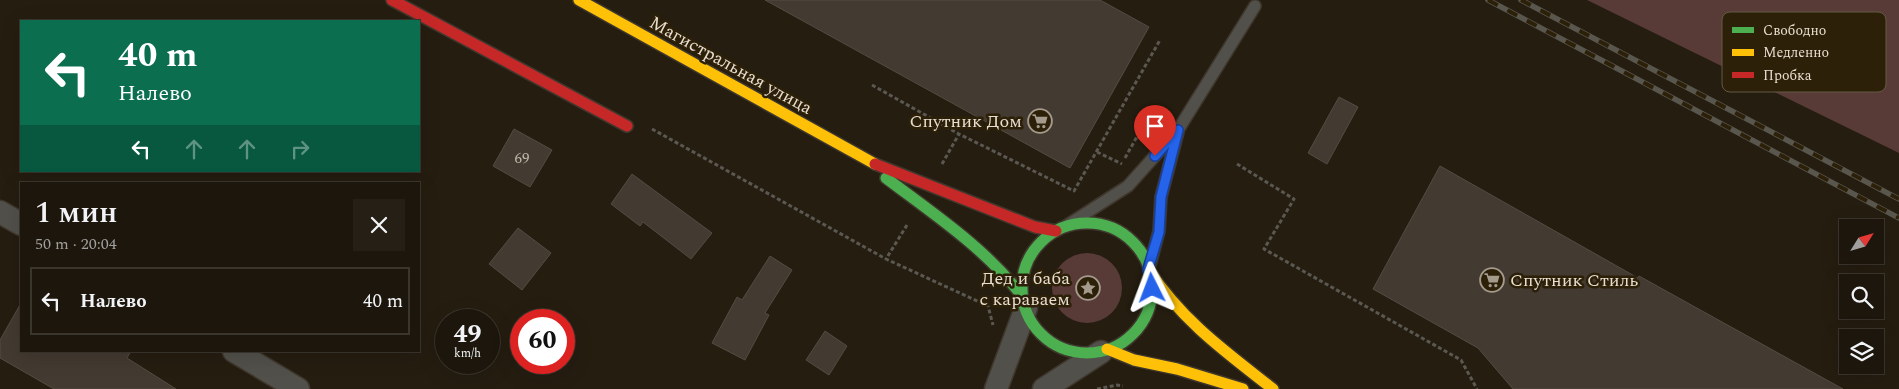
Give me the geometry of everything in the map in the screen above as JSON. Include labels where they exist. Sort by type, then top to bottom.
[{"type":"main road","points":[[392,0],[627,126]]},
{"type":"main road","name":"Магистральная улица","points":[[579,0],[866,161],[1035,227],[1061,228],[1093,223],[1119,231],[1139,249],[1148,269],[1152,288],[1151,301],[1140,326],[1130,336],[1104,351],[1086,354],[1071,351],[1055,344],[1037,329],[1008,276],[948,224],[919,204],[866,161]]},
{"type":"main road","points":[[1024,303],[1024,272],[1029,259],[1036,248],[1061,228]]},
{"type":"main road","name":"Магистральная улица","points":[[1148,269],[1160,289],[1203,333],[1223,351],[1273,389]]},
{"type":"main road","name":"Магистральная улица","points":[[1104,351],[1134,360],[1177,369],[1242,389]]},
{"type":"street","points":[[996,389],[1024,303]]},
{"type":"street","points":[[1044,389],[1104,351]]},
{"type":"street","points":[[236,352],[298,389]]},
{"type":"lane","points":[[1061,228],[1128,186],[1178,130],[1255,6]]},
{"type":"lane","points":[[1148,269],[1159,232],[1161,197],[1178,130]]},
{"type":"path","points":[[872,85],[959,134],[1074,191],[1160,40]]},
{"type":"path","points":[[1097,152],[1122,164],[1144,124]]},
{"type":"path","points":[[627,126],[647,126],[886,259],[988,306],[994,334]]},
{"type":"path","points":[[929,186],[959,134]]},
{"type":"path","points":[[1237,164],[1294,199],[1264,249],[1461,360],[1477,389]]},
{"type":"path","points":[[886,259],[919,204]]},
{"type":"path","points":[[1097,389],[1116,385],[1131,388]]},
{"type":"shaded area","points":[[1587,0],[1899,0],[1899,153],[1775,92],[1886,92],[1886,12],[1722,12],[1722,66]]},
{"type":"shaded area","points":[[1094,253],[1107,259],[1116,268],[1120,274],[1122,288],[1120,302],[1112,313],[1101,321],[1080,323],[1073,321],[1062,313],[1054,302],[1052,281],[1054,274],[1062,263],[1073,255]]},
{"type":"building","name":"Спутник Дом","points":[[765,0],[1100,0],[1149,27],[1070,168]]},
{"type":"building","points":[[1339,97],[1358,107],[1327,164],[1308,153]]},
{"type":"building","points":[[514,129],[552,150],[530,187],[493,166]]},
{"type":"building","name":"Спутник Стиль","points":[[1440,166],[1638,278],[1639,276],[1843,389],[1513,389],[1478,348],[1373,289]]},
{"type":"building","points":[[632,174],[712,233],[691,259],[643,222],[640,226],[611,204]]},
{"type":"building","points":[[518,228],[551,253],[522,290],[489,264]]},
{"type":"building","points":[[770,256],[792,270],[765,313],[769,315],[745,360],[712,343],[737,297],[742,300]]},
{"type":"building","points":[[20,305],[20,352],[130,352],[127,358],[176,389],[54,389],[0,358],[0,340]]},
{"type":"building","points":[[825,331],[847,346],[829,375],[806,360]]},
{"type":"railway","points":[[1488,0],[1899,218]]},
{"type":"railway","points":[[1521,0],[1899,199]]},
{"type":"traffic: fast","points":[[886,178],[959,233],[992,263],[1023,297]]},
{"type":"traffic: fast","points":[[1087,223],[1112,228],[1133,242],[1147,263],[1152,288],[1147,313],[1133,334],[1112,348],[1087,353],[1062,348],[1041,334],[1027,313],[1022,288],[1027,263],[1041,242],[1062,228],[1087,223]]},
{"type":"traffic: slow","points":[[579,0],[875,164]]},
{"type":"traffic: slow","points":[[1149,270],[1175,305],[1190,320],[1222,349],[1273,389]]},
{"type":"traffic: slow","points":[[1107,349],[1134,360],[1177,369],[1243,389]]},
{"type":"traffic: jam","points":[[392,0],[627,126]]},
{"type":"traffic: jam","points":[[875,164],[1035,227],[1056,231]]},
{"type":"place","name":"Спутник Дом","points":[[1040,121]]},
{"type":"place","name":"Спутник Стиль","points":[[1492,280]]},
{"type":"place","name":"Дед и баба с караваем","points":[[1088,288]]},
{"type":"route","points":[[1152,288],[1148,269],[1156,248],[1161,197],[1178,130],[1155,156]]}]
